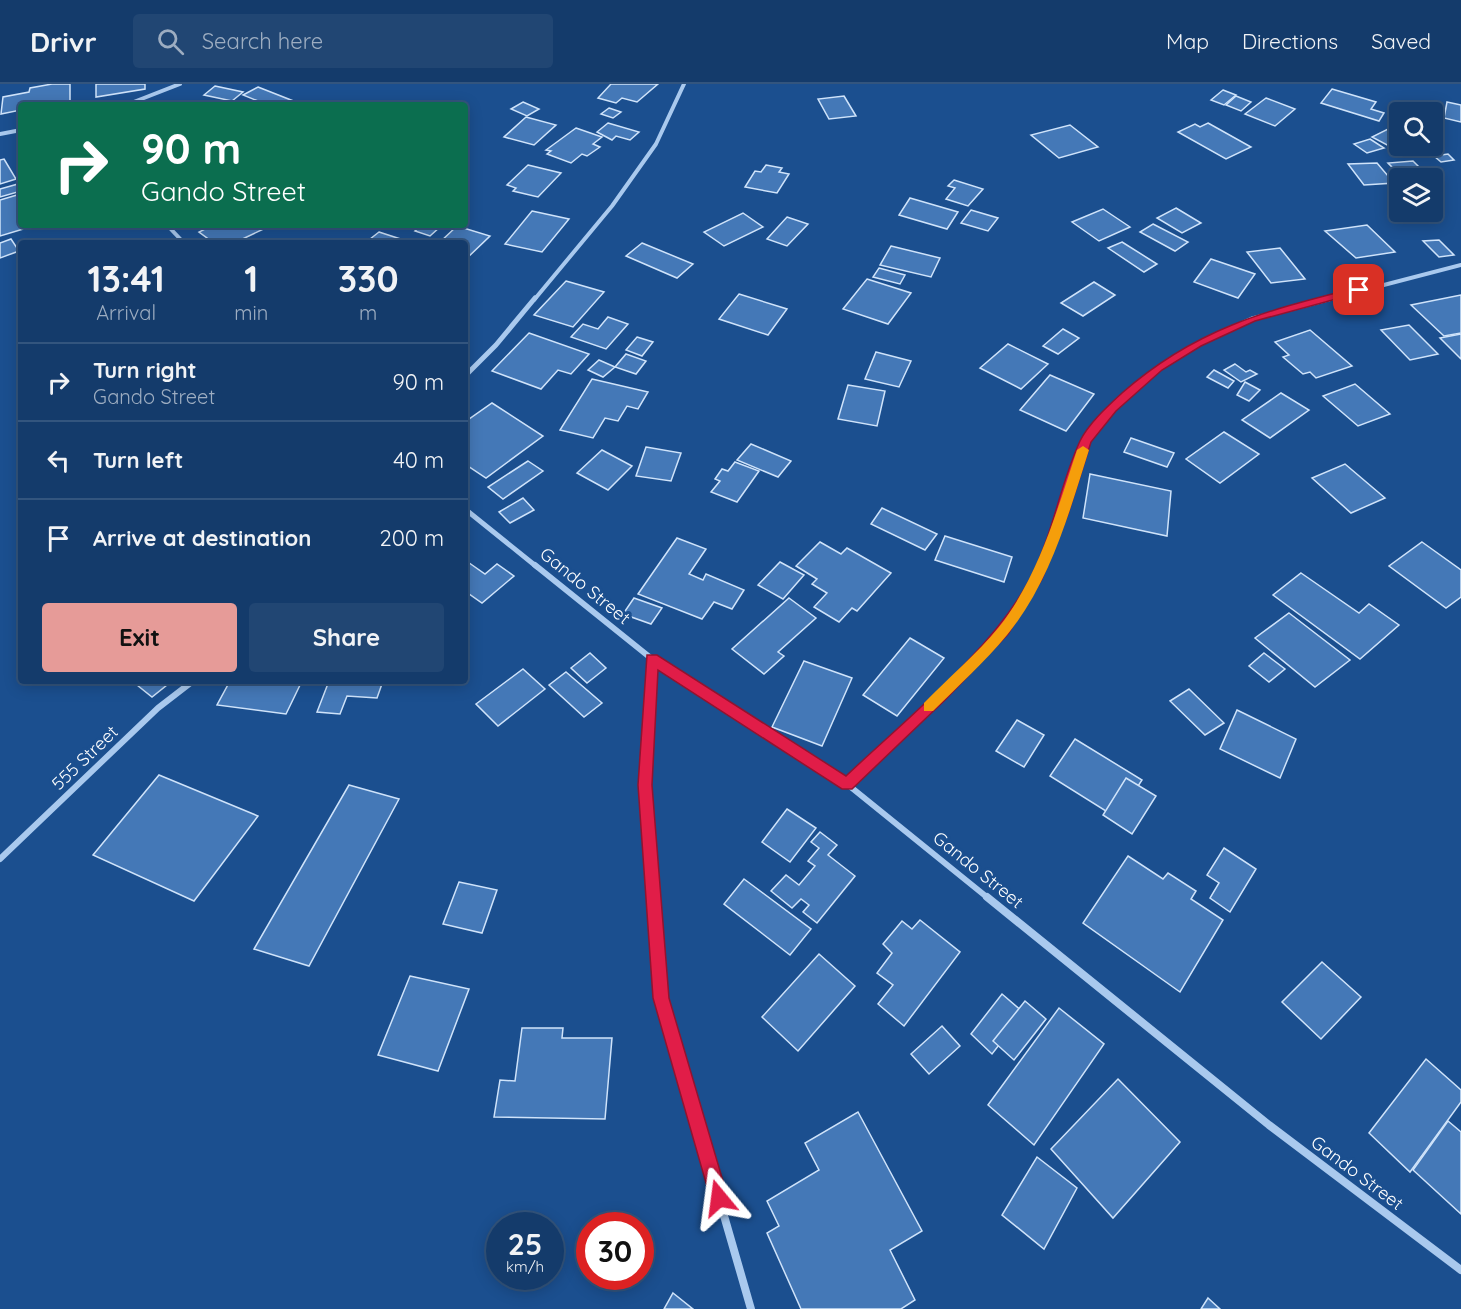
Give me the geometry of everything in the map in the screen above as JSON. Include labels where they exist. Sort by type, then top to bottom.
[{"type":"street","points":[[134,102],[180,84]]},
{"type":"street","points":[[468,372],[496,345],[612,206],[656,144],[684,84]]},
{"type":"street","points":[[0,134],[18,131]]},
{"type":"street","points":[[170,228],[181,240]]},
{"type":"street","points":[[847,784],[940,696],[1003,630],[1036,579],[1062,514],[1086,441],[1112,408],[1158,368],[1198,344],[1252,319],[1461,265]]},
{"type":"street","name":"Gando Street","points":[[468,511],[652,659],[847,784],[1269,1125],[1461,1270]]},
{"type":"street","points":[[652,659],[645,785],[661,998],[751,1309]]},
{"type":"street","name":"555 Street","points":[[0,859],[158,708],[189,684]]},
{"type":"building","points":[[70,84],[70,102],[18,102],[18,111],[1,114],[3,97],[29,92],[30,88]]},
{"type":"building","points":[[96,84],[145,84],[145,89],[96,97]]},
{"type":"building","points":[[611,84],[658,84],[637,102],[622,98],[616,103],[598,98]]},
{"type":"building","points":[[215,86],[243,92],[232,101],[204,95]]},
{"type":"building","points":[[258,87],[296,102],[260,102],[243,95]]},
{"type":"building","points":[[1332,89],[1376,102],[1371,109],[1384,113],[1379,121],[1321,103]]},
{"type":"building","points":[[1223,90],[1236,95],[1224,105],[1211,100]]},
{"type":"building","points":[[844,96],[856,116],[829,119],[818,99]]},
{"type":"building","points":[[1236,96],[1251,102],[1241,111],[1226,105]]},
{"type":"building","points":[[1266,98],[1295,109],[1275,126],[1245,114]]},
{"type":"building","points":[[523,102],[539,109],[527,116],[511,109]]},
{"type":"building","points":[[1447,102],[1461,105],[1461,122],[1444,118]]},
{"type":"building","points":[[609,108],[621,112],[613,118],[601,114]]},
{"type":"building","points":[[526,117],[556,125],[534,145],[504,137]]},
{"type":"building","points":[[608,123],[639,132],[630,140],[616,136],[612,140],[597,132]]},
{"type":"building","points":[[1208,123],[1251,147],[1226,159],[1178,132],[1195,124],[1200,127]]},
{"type":"building","points":[[1070,125],[1098,147],[1059,158],[1031,135]]},
{"type":"building","points":[[576,128],[602,137],[593,144],[600,147],[587,156],[582,154],[571,163],[547,154],[551,151],[546,150]]},
{"type":"building","points":[[1389,128],[1389,146],[1372,137]]},
{"type":"building","points":[[1370,139],[1384,148],[1367,153],[1354,144]]},
{"type":"building","points":[[1448,154],[1454,160],[1441,162],[1434,156]]},
{"type":"building","points":[[4,159],[16,179],[0,184],[0,160]]},
{"type":"building","points":[[1413,161],[1420,168],[1393,168],[1388,163]]},
{"type":"building","points":[[1377,163],[1389,177],[1389,183],[1364,185],[1348,164]]},
{"type":"building","points":[[528,165],[561,173],[538,197],[513,191],[516,188],[507,185]]},
{"type":"building","points":[[766,165],[782,168],[779,172],[789,174],[777,193],[745,187],[755,171],[761,172]]},
{"type":"building","points":[[954,180],[983,189],[968,206],[946,199],[955,188],[948,186]]},
{"type":"building","points":[[18,184],[18,192],[0,197],[0,189]]},
{"type":"building","points":[[17,195],[18,228],[27,228],[0,236],[0,200]]},
{"type":"building","points":[[910,198],[958,212],[947,229],[899,215]]},
{"type":"building","points":[[1176,208],[1201,223],[1182,233],[1157,218]]},
{"type":"building","points":[[1103,209],[1130,227],[1099,241],[1072,222]]},
{"type":"building","points":[[971,210],[998,218],[988,231],[961,223]]},
{"type":"building","points":[[532,211],[569,219],[542,252],[505,244]]},
{"type":"building","points":[[743,213],[763,227],[724,246],[704,232]]},
{"type":"building","points":[[787,217],[808,224],[787,246],[767,239]]},
{"type":"building","points":[[1153,224],[1188,242],[1175,251],[1140,232]]},
{"type":"building","points":[[1367,225],[1395,252],[1356,258],[1325,231]]},
{"type":"building","points":[[207,228],[266,228],[240,240],[210,240],[199,232]]},
{"type":"building","points":[[418,228],[439,228],[430,236],[415,231]]},
{"type":"building","points":[[455,228],[464,228],[490,236],[468,257],[468,240],[442,240]]},
{"type":"building","points":[[379,232],[404,240],[369,240]]},
{"type":"building","points":[[11,239],[18,251],[0,258],[0,243]]},
{"type":"building","points":[[1439,240],[1454,255],[1439,257],[1423,241]]},
{"type":"building","points":[[1122,242],[1157,264],[1144,272],[1108,248]]},
{"type":"building","points":[[642,243],[693,264],[677,278],[626,256]]},
{"type":"building","points":[[891,246],[940,258],[931,277],[880,265]]},
{"type":"building","points":[[1280,248],[1305,279],[1271,283],[1247,252]]},
{"type":"building","points":[[1211,259],[1255,274],[1238,298],[1194,282]]},
{"type":"building","points":[[879,268],[905,275],[900,284],[873,277]]},
{"type":"building","points":[[867,279],[911,293],[888,324],[843,309]]},
{"type":"building","points":[[566,281],[604,292],[573,327],[534,315]]},
{"type":"building","points":[[1094,282],[1115,295],[1083,316],[1061,303]]},
{"type":"building","points":[[739,294],[787,309],[768,335],[719,319]]},
{"type":"building","points":[[1461,295],[1461,333],[1444,336],[1411,305]]},
{"type":"building","points":[[608,317],[628,324],[606,349],[571,337],[583,324],[598,329]]},
{"type":"building","points":[[1409,325],[1438,354],[1410,360],[1381,330]]},
{"type":"building","points":[[1063,329],[1079,338],[1058,354],[1043,346]]},
{"type":"building","points":[[1310,330],[1352,366],[1316,378],[1310,372],[1303,374],[1283,357],[1289,355],[1275,342]]},
{"type":"building","points":[[529,333],[589,354],[571,374],[558,370],[541,389],[492,371]]},
{"type":"building","points":[[1461,334],[1461,359],[1440,338]]},
{"type":"building","points":[[637,337],[653,342],[642,356],[626,350]]},
{"type":"building","points":[[1008,344],[1048,364],[1021,389],[980,368]]},
{"type":"building","points":[[876,352],[911,361],[899,387],[865,379]]},
{"type":"building","points":[[626,354],[646,361],[636,374],[615,367]]},
{"type":"building","points":[[599,360],[615,367],[603,377],[588,370]]},
{"type":"building","points":[[1235,364],[1246,372],[1250,370],[1257,374],[1241,382],[1224,370]]},
{"type":"building","points":[[1214,370],[1234,381],[1228,388],[1207,377]]},
{"type":"building","points":[[1050,375],[1094,394],[1066,431],[1020,410]]},
{"type":"building","points":[[592,379],[648,392],[638,409],[627,406],[618,421],[605,418],[593,438],[560,430]]},
{"type":"building","points":[[1245,382],[1260,390],[1249,401],[1237,395]]},
{"type":"building","points":[[1355,384],[1390,414],[1358,426],[1323,396]]},
{"type":"building","points":[[848,385],[885,391],[877,426],[838,419]]},
{"type":"building","points":[[1281,393],[1309,410],[1270,438],[1242,420]]},
{"type":"building","points":[[492,403],[543,436],[486,478],[468,466],[468,420]]},
{"type":"building","points":[[1224,432],[1259,454],[1220,483],[1186,459]]},
{"type":"building","points":[[1131,438],[1174,453],[1167,467],[1124,452]]},
{"type":"building","points":[[751,444],[791,461],[778,477],[737,460]]},
{"type":"building","points":[[646,447],[681,453],[671,481],[636,476]]},
{"type":"building","points":[[602,450],[632,466],[608,490],[577,473]]},
{"type":"building","points":[[528,461],[543,471],[503,499],[488,487]]},
{"type":"building","points":[[735,462],[759,471],[737,502],[711,492],[720,481],[715,479],[722,469],[728,471]]},
{"type":"building","points":[[1345,464],[1385,498],[1351,513],[1312,478]]},
{"type":"building","points":[[1090,474],[1171,491],[1167,536],[1083,518]]},
{"type":"building","points":[[523,498],[534,510],[510,523],[499,512]]},
{"type":"building","points":[[882,508],[937,534],[925,550],[871,524]]},
{"type":"building","points":[[945,536],[1012,557],[1004,582],[935,560]]},
{"type":"building","points":[[677,538],[706,549],[689,574],[703,580],[706,574],[744,590],[732,609],[714,602],[702,619],[638,594]]},
{"type":"building","points":[[820,542],[841,554],[847,548],[891,573],[857,611],[852,608],[839,622],[814,607],[827,593],[812,584],[817,579],[796,566]]},
{"type":"building","points":[[1422,542],[1461,570],[1461,597],[1446,608],[1389,566]]},
{"type":"building","points":[[468,562],[485,574],[497,564],[514,576],[482,603],[468,593]]},
{"type":"building","points":[[780,562],[804,575],[783,599],[758,585]]},
{"type":"building","points":[[1301,573],[1359,613],[1369,604],[1399,625],[1360,659],[1273,595]]},
{"type":"building","points":[[634,598],[662,608],[651,624],[623,614]]},
{"type":"building","points":[[789,598],[816,618],[778,652],[784,656],[764,674],[732,649]]},
{"type":"building","points":[[1289,613],[1350,660],[1315,687],[1255,638]]},
{"type":"building","points":[[910,638],[944,658],[897,716],[863,695]]},
{"type":"building","points":[[590,653],[606,668],[587,683],[571,668]]},
{"type":"building","points":[[1264,653],[1285,669],[1269,682],[1249,666]]},
{"type":"building","points":[[804,661],[852,678],[822,746],[772,727]]},
{"type":"building","points":[[523,669],[545,689],[498,726],[476,704]]},
{"type":"building","points":[[566,672],[602,703],[584,717],[549,685]]},
{"type":"building","points":[[136,684],[168,684],[152,697]]},
{"type":"building","points":[[228,684],[301,684],[286,714],[217,705]]},
{"type":"building","points":[[328,684],[382,684],[377,698],[347,696],[340,714],[317,712]]},
{"type":"building","points":[[1189,689],[1224,723],[1205,735],[1170,701]]},
{"type":"building","points":[[1237,710],[1296,739],[1280,778],[1220,749]]},
{"type":"building","points":[[1017,720],[1044,735],[1024,767],[996,751]]},
{"type":"building","points":[[1075,739],[1142,780],[1117,818],[1050,776]]},
{"type":"building","points":[[159,775],[258,816],[194,901],[93,855]]},
{"type":"building","points":[[1126,778],[1156,796],[1132,834],[1103,815]]},
{"type":"building","points":[[349,785],[399,799],[309,966],[254,949]]},
{"type":"building","points":[[787,809],[816,828],[790,862],[762,842]]},
{"type":"building","points":[[820,832],[837,845],[828,855],[855,876],[817,923],[803,912],[809,905],[801,899],[792,908],[771,891],[786,875],[799,885],[815,866],[808,861],[819,848],[811,842]]},
{"type":"building","points":[[1224,848],[1256,869],[1230,912],[1210,898],[1219,883],[1207,875]]},
{"type":"building","points":[[1128,856],[1163,879],[1168,873],[1196,891],[1191,899],[1223,920],[1180,992],[1083,923]]},
{"type":"building","points":[[744,879],[811,929],[790,955],[724,904]]},
{"type":"building","points":[[459,882],[497,890],[482,933],[443,924]]},
{"type":"building","points":[[920,920],[960,952],[904,1026],[878,1004],[893,985],[877,973],[892,953],[883,944],[902,921],[912,929]]},
{"type":"building","points":[[819,954],[855,986],[798,1051],[762,1017]]},
{"type":"building","points":[[1322,962],[1361,997],[1321,1039],[1282,1002]]},
{"type":"building","points":[[410,976],[469,989],[438,1071],[378,1055]]},
{"type":"building","points":[[1002,994],[1024,1013],[992,1054],[971,1034]]},
{"type":"building","points":[[1025,1001],[1046,1019],[1014,1060],[993,1041]]},
{"type":"building","points":[[1059,1008],[1104,1044],[1034,1145],[988,1105]]},
{"type":"building","points":[[942,1026],[960,1046],[929,1074],[911,1054]]},
{"type":"building","points":[[522,1028],[563,1028],[562,1038],[612,1038],[605,1119],[494,1117],[500,1080],[515,1081]]},
{"type":"building","points":[[1426,1059],[1461,1090],[1461,1102],[1410,1172],[1369,1133]]},
{"type":"building","points":[[1118,1079],[1180,1142],[1113,1218],[1051,1149]]},
{"type":"building","points":[[858,1112],[922,1231],[890,1250],[915,1300],[901,1309],[801,1309],[767,1233],[779,1226],[767,1201],[819,1170],[805,1143]]},
{"type":"building","points":[[1448,1121],[1461,1132],[1461,1214],[1413,1170]]},
{"type":"building","points":[[1037,1157],[1077,1188],[1044,1249],[1002,1215]]},
{"type":"building","points":[[673,1293],[693,1309],[664,1309]]},
{"type":"building","points":[[1208,1298],[1220,1309],[1201,1309]]},
{"type":"slow traffic","points":[[928,707],[1003,630],[1036,579],[1062,514],[1083,450]]},
{"type":"route","points":[[719,1198],[661,998],[645,785],[652,659],[847,784],[940,696],[1003,630],[1036,579],[1062,514],[1086,441],[1112,408],[1158,368],[1198,344],[1252,319],[1359,290]]}]
